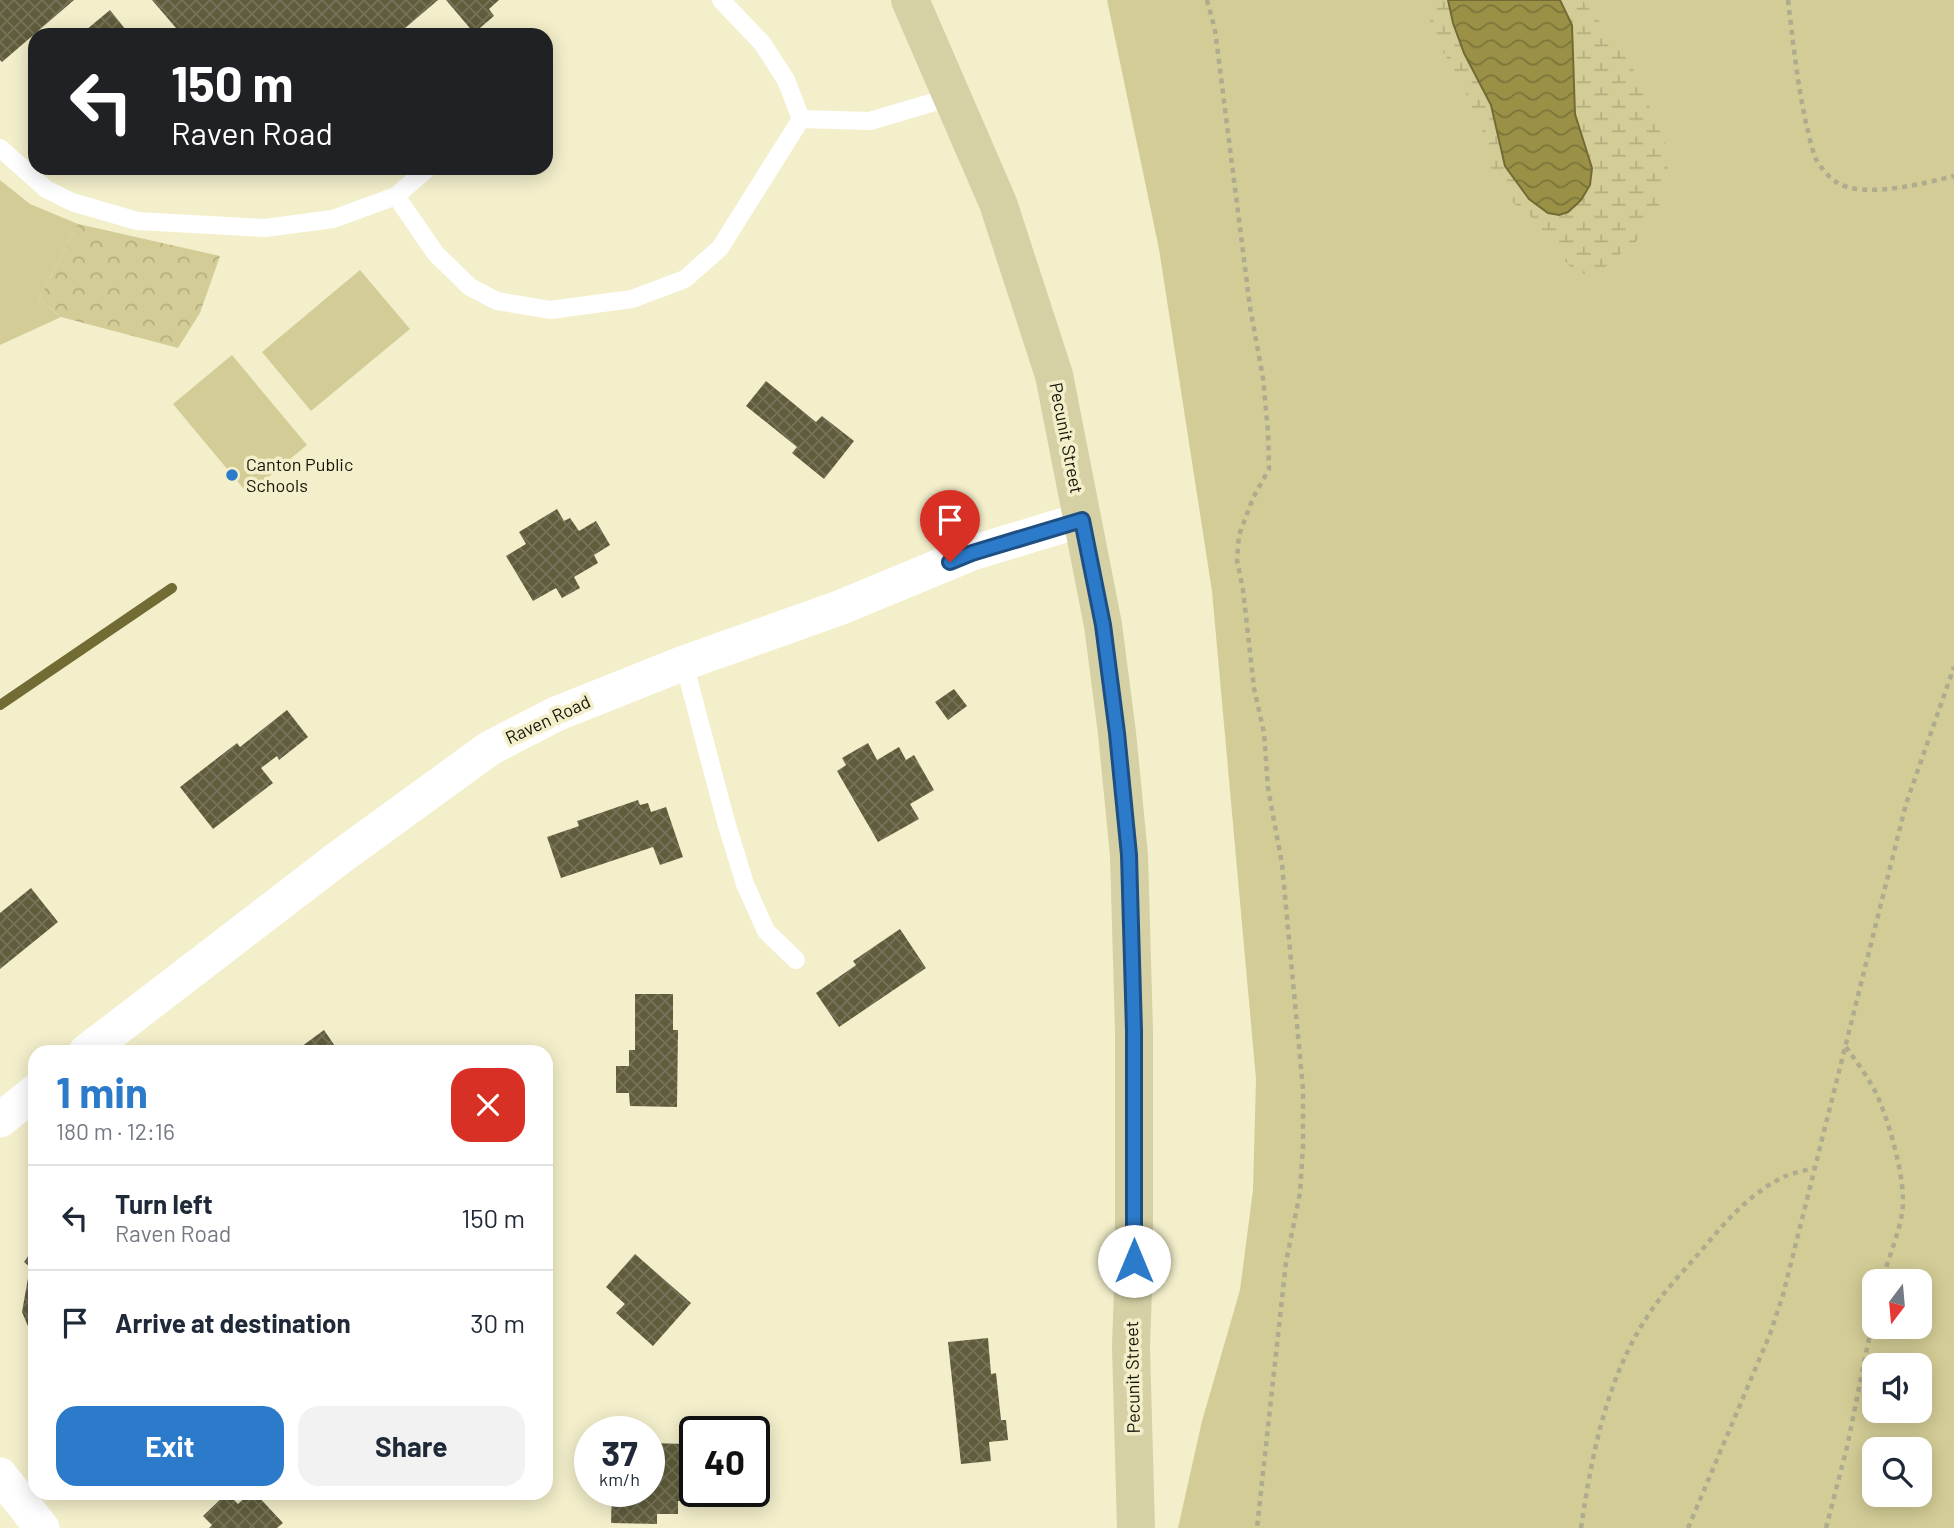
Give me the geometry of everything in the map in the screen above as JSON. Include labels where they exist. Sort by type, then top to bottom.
[{"type":"street","name":"Pecunit Street","points":[[910,0],[998,203],[1054,374],[1103,625],[1129,855],[1134,1031],[1134,1261],[1131,1347],[1136,1528]]},
{"type":"street","name":"Raven Road","points":[[95,1045],[340,857],[490,748],[556,714],[684,663],[839,608],[972,553],[1082,520]]},
{"type":"street","points":[[0,1120],[28,1098]]},
{"type":"street","points":[[0,1475],[42,1528]]},
{"type":"lane","points":[[721,0],[762,43],[786,79],[801,119]]},
{"type":"lane","points":[[801,119],[870,121],[951,97]]},
{"type":"lane","points":[[396,196],[436,254],[470,287],[496,301],[550,310],[632,299],[685,279],[720,248],[801,119]]},
{"type":"lane","points":[[0,148],[28,173]]},
{"type":"lane","points":[[30,175],[46,189],[72,202],[136,221],[265,228],[333,219],[396,196],[420,175]]},
{"type":"lane","points":[[684,663],[745,884],[766,931],[796,960]]},
{"type":"path","points":[[1207,0],[1215,30],[1248,294],[1263,378],[1268,432],[1269,469],[1239,535],[1237,560],[1244,590],[1254,688],[1264,733],[1268,788],[1282,864],[1303,1089],[1300,1193],[1286,1262],[1257,1528]]},
{"type":"path","points":[[1788,0],[1808,130],[1816,159],[1828,175],[1838,183],[1871,190],[1912,187],[1954,176]]},
{"type":"path","points":[[1688,1528],[1770,1334],[1783,1295],[1906,804],[1954,667]]},
{"type":"path","points":[[1846,1047],[1879,1101],[1898,1165],[1903,1196],[1902,1214],[1886,1269]]},
{"type":"path","points":[[1581,1528],[1596,1438],[1607,1402],[1626,1354],[1648,1314],[1746,1200],[1785,1176],[1813,1168]]},
{"type":"path","points":[[1826,1528],[1847,1447],[1869,1339]]},
{"type":"green space","points":[[1107,0],[1954,0],[1954,1528],[1178,1528],[1202,1421],[1240,1290],[1253,1190],[1256,1079],[1212,591],[1159,249]]},
{"type":"green space","points":[[1424,0],[1448,0],[1464,53],[1491,105],[1498,132],[1575,114],[1572,25],[1560,0],[1582,0],[1628,57],[1669,153],[1667,183],[1646,230],[1632,246],[1603,269],[1588,276],[1569,266],[1534,219],[1506,197],[1491,168],[1487,142],[1480,125],[1460,80],[1438,43]]},
{"type":"green space","points":[[0,180],[30,204],[78,224],[39,299],[61,317],[0,345]]},
{"type":"green space","points":[[78,224],[220,256],[200,313],[178,348],[61,317],[39,299]]},
{"type":"green space","points":[[360,270],[410,329],[311,411],[262,352]]},
{"type":"green space","points":[[232,355],[307,445],[248,494],[173,404]]},
{"type":"water","points":[[1448,0],[1560,0],[1572,25],[1575,114],[1592,168],[1590,185],[1581,200],[1568,212],[1559,215],[1548,213],[1529,199],[1505,166],[1491,105],[1464,53]]},
{"type":"building","points":[[0,0],[74,0],[41,28],[28,28],[28,40],[2,62]]},
{"type":"building","points":[[152,0],[438,0],[405,28],[176,28]]},
{"type":"building","points":[[446,0],[499,0],[489,9],[494,16],[480,28],[470,28]]},
{"type":"building","points":[[110,10],[124,28],[88,28]]},
{"type":"building","points":[[766,381],[816,422],[822,416],[854,441],[824,479],[792,453],[797,447],[746,406]]},
{"type":"building","points":[[557,509],[564,521],[570,518],[579,531],[596,521],[610,545],[594,555],[598,563],[574,577],[580,588],[562,598],[556,588],[533,601],[506,556],[526,544],[519,532]]},
{"type":"building","points":[[954,689],[967,706],[948,720],[935,702]]},
{"type":"building","points":[[287,710],[308,737],[279,760],[277,756],[261,768],[273,783],[213,829],[180,787],[237,743],[240,747]]},
{"type":"building","points":[[868,743],[877,760],[899,747],[906,760],[914,755],[934,790],[910,804],[919,819],[878,842],[837,771],[846,765],[842,758]]},
{"type":"building","points":[[638,800],[640,805],[648,803],[651,812],[666,807],[683,857],[660,865],[653,847],[561,878],[547,837],[579,826],[577,821]]},
{"type":"building","points":[[31,888],[58,922],[0,969],[0,913]]},
{"type":"building","points":[[900,929],[926,968],[839,1027],[816,993],[856,965],[853,961]]},
{"type":"building","points":[[635,994],[673,994],[673,1030],[678,1030],[677,1107],[630,1106],[629,1093],[616,1093],[616,1066],[629,1066],[629,1050],[635,1050]]},
{"type":"building","points":[[324,1030],[334,1045],[304,1045]]},
{"type":"building","points":[[635,1254],[691,1303],[653,1346],[616,1313],[625,1304],[606,1287]]},
{"type":"building","points":[[28,1278],[28,1326],[22,1312]]},
{"type":"building","points":[[988,1338],[991,1374],[996,1373],[1001,1420],[1006,1420],[1008,1440],[989,1442],[991,1461],[961,1464],[948,1342]]},
{"type":"building","points":[[665,1443],[679,1444],[678,1514],[657,1514],[657,1524],[611,1523],[612,1507],[665,1507]]},
{"type":"building","points":[[220,1500],[234,1500],[238,1504],[242,1500],[262,1500],[283,1523],[277,1528],[209,1528],[212,1525],[203,1516]]},
{"type":"waterway","points":[[0,705],[172,588]]},
{"type":"place","name":"Canton Public Schools","points":[[232,475]]},
{"type":"route","points":[[950,562],[1082,520],[1103,625],[1129,855],[1134,1031],[1134,1261]]}]
